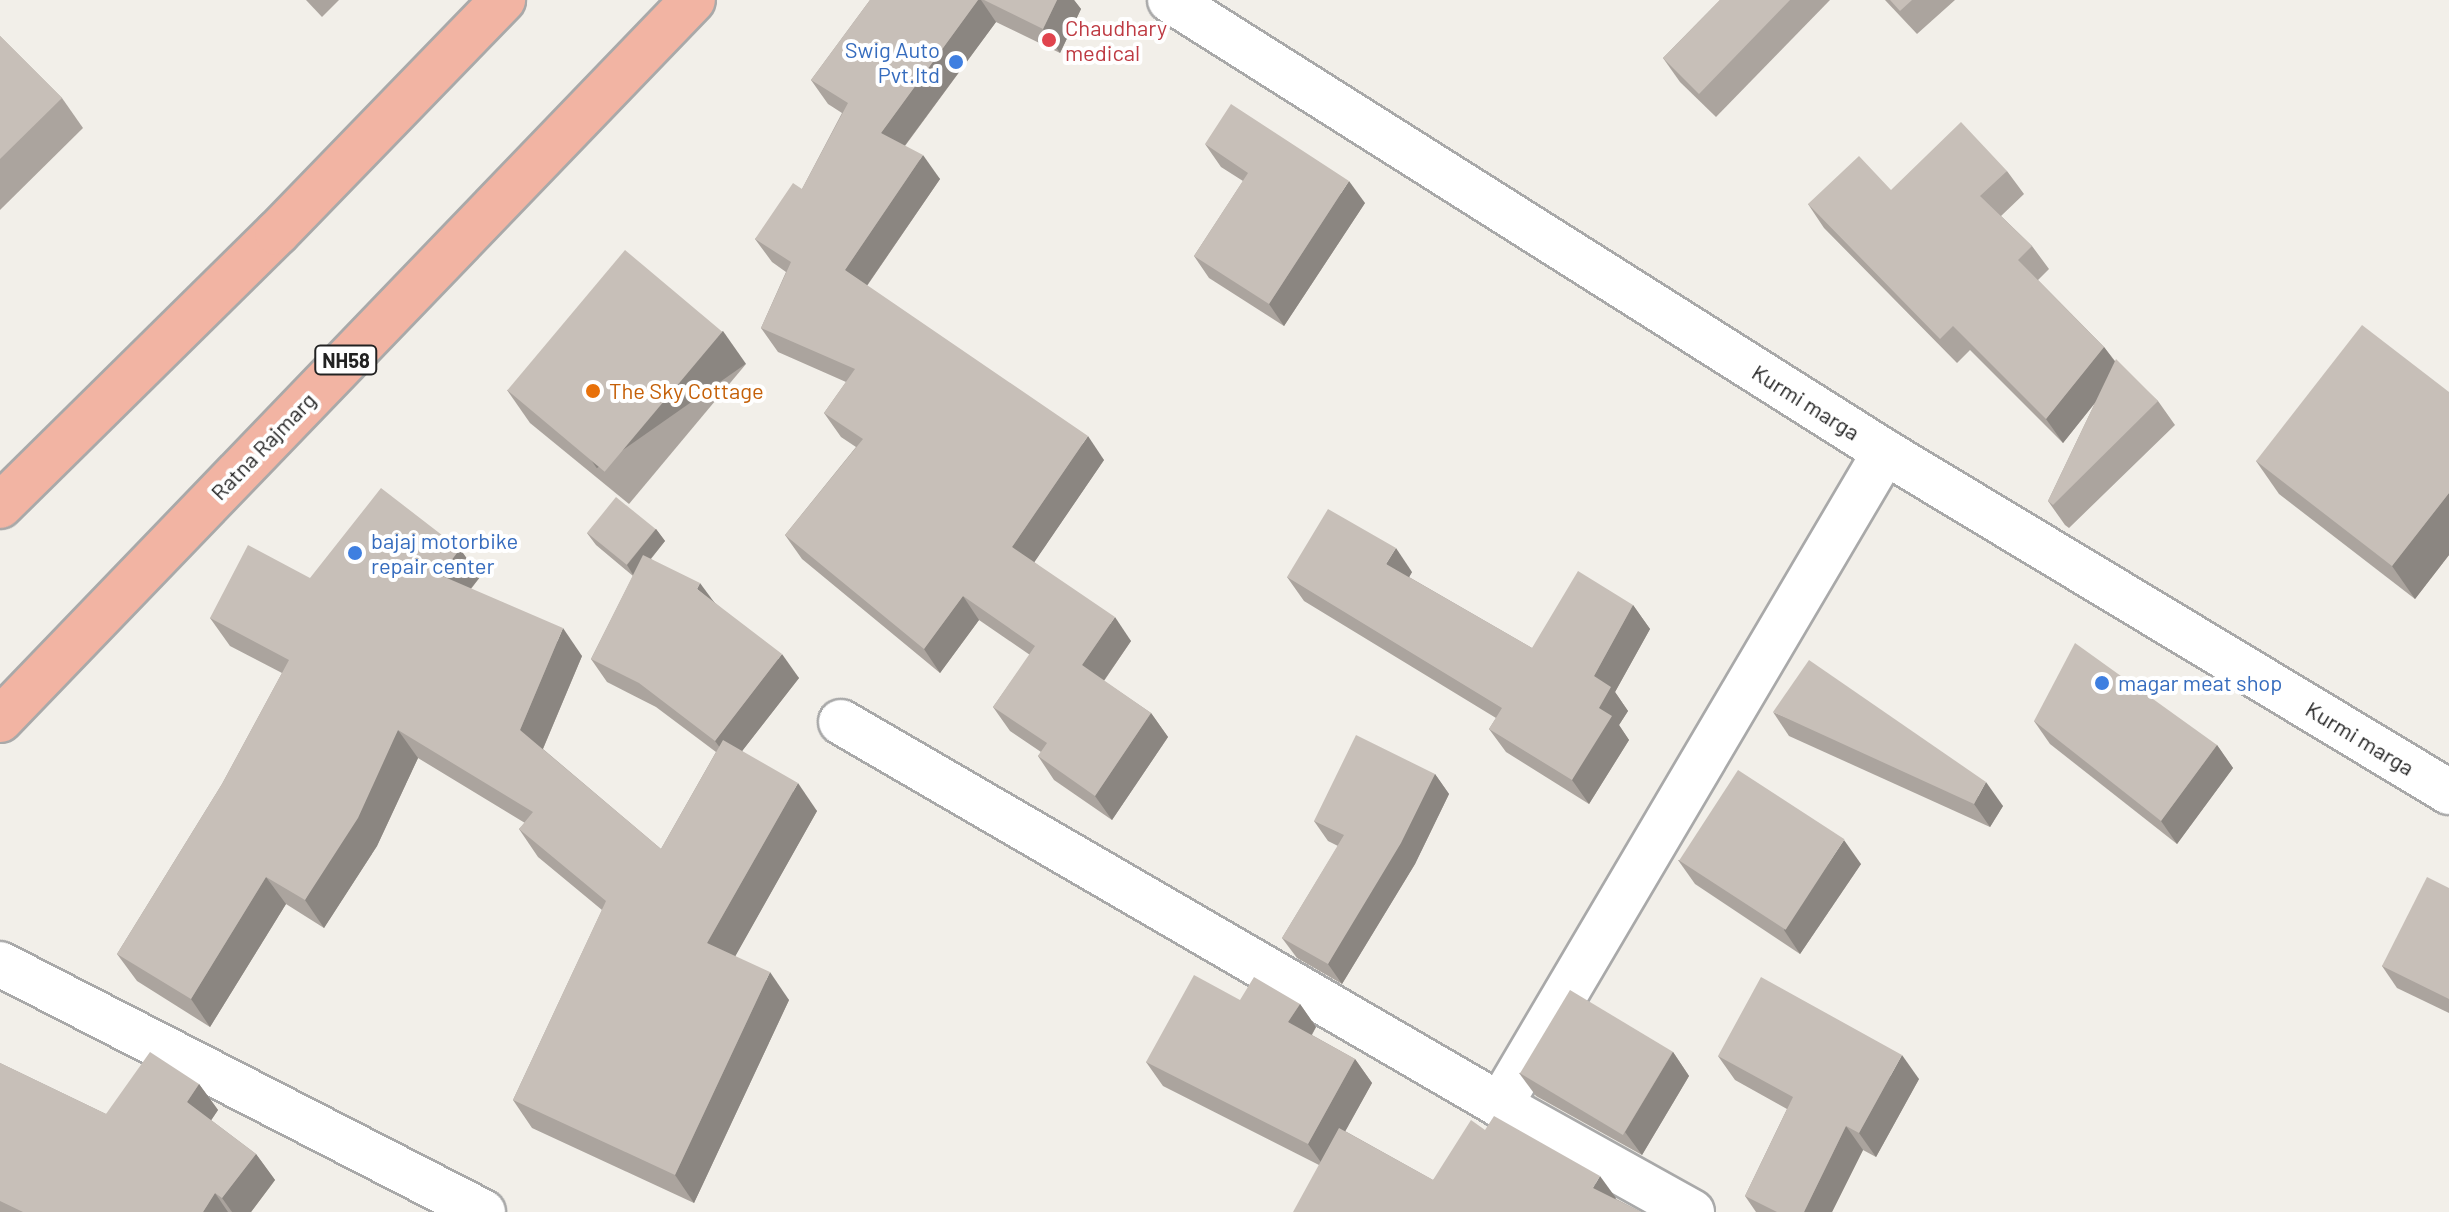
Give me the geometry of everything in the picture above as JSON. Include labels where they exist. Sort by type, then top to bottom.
[{"type":"highway","points":[[0,506],[277,233],[503,0]]},
{"type":"highway","name":"Ratna Rajmarg","points":[[0,720],[693,0]]},
{"type":"street","name":"Kurmi marga","points":[[1170,0],[1885,452],[2449,792]]},
{"type":"street","points":[[1500,1105],[1885,452]]},
{"type":"street","points":[[841,722],[1500,1105],[1692,1212]]},
{"type":"street","points":[[0,964],[483,1212]]},
{"type":"building","points":[[870,0],[978,0],[881,133],[923,155],[845,270],[1088,436],[1012,547],[1115,617],[1082,665],[1151,713],[1095,796],[1038,756],[1047,743],[993,707],[1035,646],[963,596],[924,649],[785,535],[863,439],[824,413],[855,369],[761,328],[791,262],[755,239],[793,183],[802,189],[848,103],[811,80]]},
{"type":"building","points":[[984,0],[1057,0],[1043,29]]},
{"type":"building","points":[[1720,0],[1790,0],[1699,94],[1663,58]]},
{"type":"building","points":[[1890,0],[1912,0],[1900,11]]},
{"type":"building","points":[[0,36],[62,98],[0,159]]},
{"type":"building","points":[[1231,104],[1349,181],[1269,304],[1194,256],[1248,173],[1205,144]]},
{"type":"building","points":[[1961,122],[2007,171],[1980,196],[2032,246],[2018,260],[2104,347],[2046,419],[1953,326],[1940,339],[1808,204],[1859,156],[1891,190]]},
{"type":"building","points":[[625,250],[722,332],[605,472],[507,390]]},
{"type":"building","points":[[2362,325],[2449,392],[2449,493],[2392,566],[2256,461]]},
{"type":"building","points":[[2116,359],[2158,401],[2053,505],[2048,501]]},
{"type":"building","points":[[381,488],[460,549],[440,575],[563,628],[520,730],[661,849],[723,740],[798,783],[707,943],[770,972],[675,1175],[513,1100],[606,901],[519,829],[533,812],[398,730],[358,818],[305,900],[266,877],[191,999],[117,954],[222,784],[289,660],[210,618],[248,545],[310,578]]},
{"type":"building","points":[[616,497],[656,529],[627,565],[587,533]]},
{"type":"building","points":[[1328,509],[1396,548],[1386,564],[1532,648],[1578,571],[1633,605],[1594,676],[1611,687],[1599,708],[1612,716],[1572,780],[1489,729],[1502,708],[1287,577]]},
{"type":"building","points":[[643,555],[700,583],[697,589],[782,654],[715,741],[639,683],[591,659]]},
{"type":"building","points":[[2075,643],[2217,745],[2161,821],[2034,721]]},
{"type":"building","points":[[1809,660],[1986,782],[1974,804],[1773,712]]},
{"type":"building","points":[[1356,735],[1435,774],[1401,843],[1328,964],[1282,938],[1344,835],[1314,821]]},
{"type":"building","points":[[1738,770],[1845,839],[1786,930],[1679,861]]},
{"type":"building","points":[[2427,877],[2449,888],[2449,999],[2382,966]]},
{"type":"building","points":[[1194,975],[1240,1000],[1254,977],[1300,1004],[1288,1022],[1355,1059],[1308,1144],[1146,1062]]},
{"type":"building","points":[[1761,977],[1902,1055],[1859,1133],[1846,1126],[1804,1212],[1777,1212],[1745,1196],[1793,1097],[1718,1056]]},
{"type":"building","points":[[1570,990],[1673,1052],[1623,1135],[1520,1073]]},
{"type":"building","points":[[150,1052],[199,1084],[187,1102],[256,1154],[222,1198],[215,1193],[203,1212],[23,1212],[0,1201],[0,1063],[106,1114]]},
{"type":"building","points":[[1494,1116],[1600,1176],[1593,1188],[1641,1212],[1293,1212],[1339,1128],[1433,1180],[1471,1120],[1485,1130]]},
{"type":"place","name":"Chaudhary medical","points":[[1049,40]]},
{"type":"place","name":"Swig Auto Pvt.ltd","points":[[956,62]]},
{"type":"place","name":"The Sky Cottage","points":[[593,391]]},
{"type":"place","name":"bajaj motorbike repair center","points":[[355,553]]},
{"type":"place","name":"magar meat shop","points":[[2102,683]]}]
